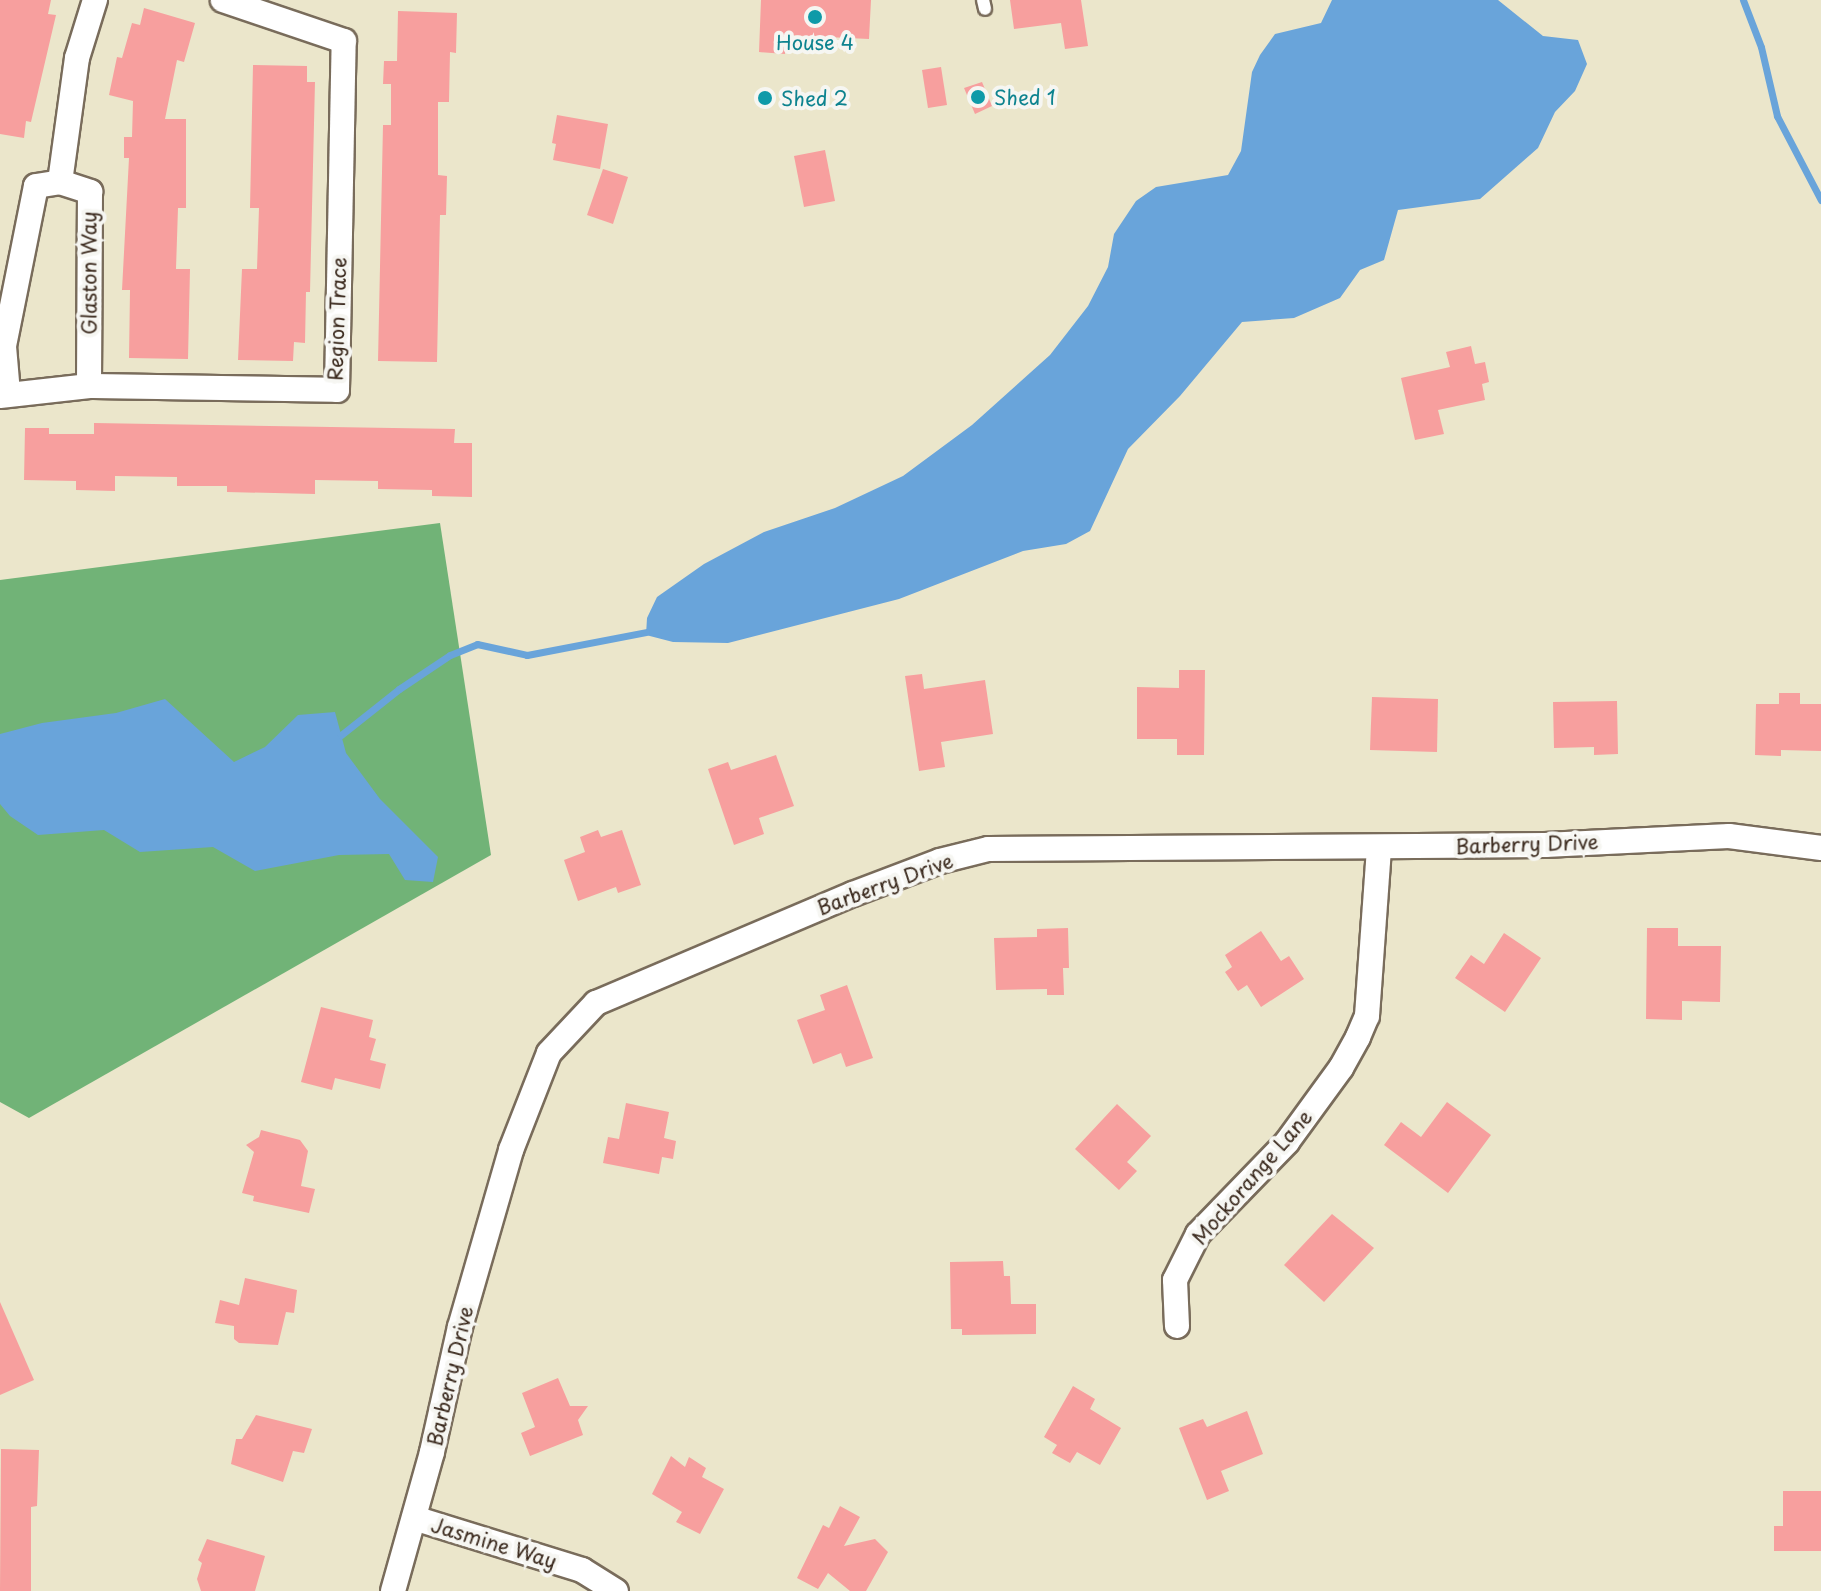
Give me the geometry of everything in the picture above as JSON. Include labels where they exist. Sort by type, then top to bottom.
[{"type":"street","points":[[4,394],[4,346],[36,186],[60,182],[77,58],[95,0]]},
{"type":"street","name":"Region Trace","points":[[4,394],[89,386],[337,390],[344,41],[223,0]]},
{"type":"street","name":"Glaston Way","points":[[60,182],[90,192],[89,386]]},
{"type":"street","name":"Barberry Drive","points":[[393,1591],[464,1314],[511,1150],[549,1053],[596,1003],[853,894],[940,861],[988,849],[1379,848],[1729,836],[1821,848]]},
{"type":"street","name":"Mockorange Lane","points":[[1177,1326],[1175,1280],[1198,1234],[1287,1142],[1341,1068],[1367,1016],[1379,848]]},
{"type":"street","name":"Jasmine Way","points":[[414,1518],[582,1570],[616,1591]]},
{"type":"green space","points":[[440,523],[491,855],[29,1118],[0,1102],[0,580]]},
{"type":"water","points":[[1332,0],[1498,0],[1543,36],[1578,40],[1587,64],[1575,91],[1555,112],[1538,148],[1480,199],[1398,210],[1384,260],[1360,270],[1340,298],[1294,318],[1242,322],[1180,396],[1128,449],[1090,531],[1066,544],[1023,551],[899,599],[728,643],[673,642],[646,635],[647,618],[657,597],[704,564],[764,532],[835,508],[903,476],[972,425],[1050,355],[1088,306],[1108,267],[1114,234],[1136,201],[1156,187],[1228,175],[1241,151],[1252,72],[1260,55],[1275,34],[1321,23]]},
{"type":"water","points":[[165,699],[234,762],[265,747],[298,715],[335,712],[346,753],[380,799],[438,857],[433,882],[405,880],[389,854],[339,855],[255,871],[213,847],[140,852],[104,830],[38,835],[10,816],[0,804],[0,734],[42,723],[116,713]]},
{"type":"building","points":[[0,0],[51,0],[48,14],[56,15],[31,122],[26,121],[24,138],[0,134]]},
{"type":"building","name":"House 4","points":[[761,0],[871,0],[869,39],[785,35],[785,54],[759,52]]},
{"type":"building","points":[[1010,0],[1081,0],[1088,46],[1065,49],[1061,23],[1014,29]]},
{"type":"building","points":[[144,8],[195,23],[184,62],[177,60],[165,119],[186,119],[186,208],[178,208],[176,269],[190,269],[188,359],[129,358],[130,290],[122,290],[129,158],[124,158],[124,137],[132,137],[133,101],[109,95],[117,57],[122,58],[132,23],[140,25]]},
{"type":"building","points":[[398,11],[457,13],[456,53],[450,52],[449,102],[438,102],[438,175],[447,176],[446,215],[440,215],[437,362],[378,361],[383,125],[391,125],[391,84],[383,84],[384,61],[397,61]]},
{"type":"building","points":[[253,65],[307,66],[307,82],[315,82],[310,292],[306,292],[305,343],[294,342],[293,361],[238,360],[242,269],[257,269],[259,208],[250,208]]},
{"type":"building","points":[[941,67],[947,105],[928,108],[922,70]]},
{"type":"building","name":"Shed 1","points":[[982,82],[992,106],[975,114],[964,88]]},
{"type":"building","points":[[557,115],[608,124],[600,169],[553,160],[556,144],[552,143]]},
{"type":"building","points":[[825,150],[835,201],[804,207],[794,156]]},
{"type":"building","points":[[603,169],[628,177],[613,224],[587,215]]},
{"type":"building","points":[[1471,346],[1475,364],[1485,362],[1489,382],[1482,384],[1485,400],[1438,410],[1444,434],[1415,440],[1401,378],[1450,367],[1446,352]]},
{"type":"building","points":[[94,423],[455,429],[454,443],[472,443],[472,497],[432,496],[432,490],[378,489],[378,481],[315,480],[315,494],[227,492],[227,486],[177,486],[177,477],[115,476],[115,491],[76,490],[76,481],[24,480],[25,428],[49,428],[49,434],[94,434]]},
{"type":"building","points":[[1179,670],[1205,670],[1204,755],[1177,755],[1177,739],[1137,739],[1137,687],[1179,688]]},
{"type":"building","points":[[922,674],[924,689],[985,680],[993,734],[941,742],[945,767],[919,771],[905,676]]},
{"type":"building","points":[[1779,693],[1800,693],[1800,704],[1821,704],[1821,751],[1781,750],[1781,756],[1755,755],[1756,704],[1779,704]]},
{"type":"building","points":[[1372,697],[1438,699],[1437,752],[1370,750]]},
{"type":"building","points":[[1617,701],[1618,754],[1594,755],[1594,747],[1554,748],[1553,702]]},
{"type":"building","points":[[776,755],[794,806],[759,818],[764,834],[734,845],[708,769],[728,762],[731,770]]},
{"type":"building","points":[[598,830],[601,837],[622,830],[641,885],[618,893],[616,887],[578,901],[564,860],[585,852],[580,837]]},
{"type":"building","points":[[1068,928],[1069,968],[1063,968],[1064,995],[1047,995],[1047,989],[996,990],[994,938],[1037,937],[1037,929]]},
{"type":"building","points":[[1647,928],[1678,928],[1678,946],[1721,946],[1720,1002],[1682,1001],[1682,1020],[1646,1019]]},
{"type":"building","points":[[1261,931],[1281,961],[1289,956],[1304,979],[1261,1007],[1247,985],[1238,991],[1225,972],[1232,967],[1225,955]]},
{"type":"building","points":[[1504,933],[1541,958],[1505,1012],[1455,978],[1471,955],[1484,964]]},
{"type":"building","points":[[847,985],[873,1058],[846,1067],[841,1053],[813,1064],[797,1020],[825,1010],[820,995]]},
{"type":"building","points":[[321,1007],[373,1020],[369,1037],[376,1039],[370,1060],[386,1064],[380,1089],[335,1078],[332,1090],[301,1082]]},
{"type":"building","points":[[1447,1102],[1491,1135],[1448,1193],[1384,1145],[1401,1122],[1421,1137]]},
{"type":"building","points":[[626,1103],[669,1112],[664,1138],[676,1141],[673,1159],[662,1157],[659,1174],[603,1163],[608,1137],[619,1139]]},
{"type":"building","points":[[1117,1104],[1151,1136],[1127,1162],[1137,1171],[1119,1190],[1075,1149]]},
{"type":"building","points":[[261,1130],[300,1140],[308,1151],[301,1186],[315,1189],[309,1213],[253,1201],[254,1196],[242,1193],[254,1152],[246,1145],[259,1137]]},
{"type":"building","points":[[1332,1214],[1374,1248],[1324,1302],[1284,1265]]},
{"type":"building","points":[[1003,1261],[1004,1276],[1010,1276],[1011,1304],[1036,1304],[1036,1334],[962,1335],[962,1329],[951,1329],[950,1262]]},
{"type":"building","points":[[245,1278],[297,1290],[294,1313],[286,1312],[278,1345],[239,1343],[234,1339],[234,1326],[215,1323],[220,1300],[239,1305]]},
{"type":"building","points":[[0,1302],[34,1380],[0,1395]]},
{"type":"building","points":[[558,1378],[570,1406],[588,1406],[578,1420],[583,1435],[530,1456],[521,1433],[535,1427],[522,1393]]},
{"type":"building","points":[[1073,1386],[1095,1399],[1090,1409],[1121,1428],[1100,1465],[1077,1452],[1070,1463],[1052,1453],[1057,1445],[1044,1437]]},
{"type":"building","points":[[1247,1411],[1263,1454],[1221,1471],[1229,1491],[1207,1500],[1179,1428],[1203,1419],[1207,1427]]},
{"type":"building","points":[[256,1415],[312,1429],[304,1453],[293,1451],[283,1482],[231,1464],[236,1439],[242,1439]]},
{"type":"building","points":[[1,1449],[39,1450],[37,1506],[31,1507],[31,1591],[0,1591]]},
{"type":"building","points":[[671,1456],[685,1467],[689,1457],[706,1468],[702,1477],[724,1489],[700,1534],[676,1522],[682,1512],[652,1494]]},
{"type":"building","points":[[1783,1491],[1821,1491],[1821,1551],[1774,1551],[1774,1526],[1783,1526]]},
{"type":"building","points":[[840,1506],[860,1517],[844,1546],[875,1539],[888,1552],[866,1591],[850,1591],[828,1573],[818,1589],[797,1578],[823,1525],[829,1528]]},
{"type":"building","points":[[207,1539],[265,1556],[255,1591],[201,1591],[197,1579],[202,1563],[198,1560]]},
{"type":"waterway","points":[[1743,0],[1761,47],[1777,116],[1821,200]]},
{"type":"waterway","points":[[341,735],[399,689],[450,655],[477,644],[527,655],[646,632]]},
{"type":"place","name":"House 4","points":[[815,17]]},
{"type":"place","name":"Shed 1","points":[[978,97]]},
{"type":"place","name":"Shed 2","points":[[765,98]]}]
